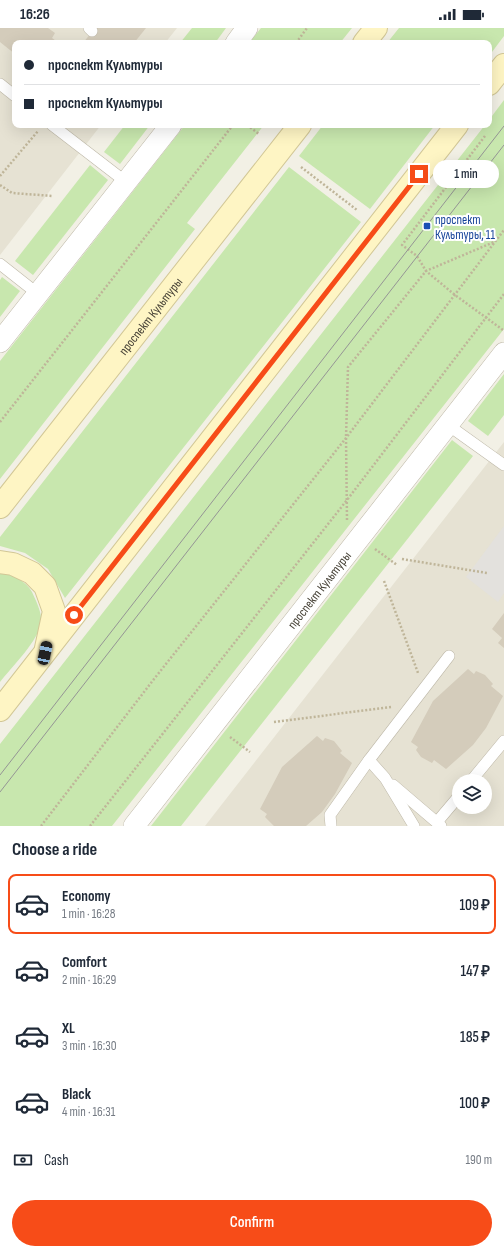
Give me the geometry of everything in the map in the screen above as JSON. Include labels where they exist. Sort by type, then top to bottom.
[{"type":"main road","points":[[366,40],[376,28]]},
{"type":"main road","points":[[492,80],[504,65]]},
{"type":"main road","name":"проспект Культуры","points":[[0,507],[298,128]]},
{"type":"main road","points":[[0,710],[455,128]]},
{"type":"main road","points":[[0,562],[13,564],[32,573],[45,586],[54,611],[45,653]]},
{"type":"street","points":[[238,40],[247,28]]},
{"type":"street","points":[[0,342],[169,128]]},
{"type":"street","name":"проспект Культуры","points":[[134,826],[504,353]]},
{"type":"lane","points":[[0,84],[12,94]]},
{"type":"lane","points":[[56,128],[126,182]]},
{"type":"lane","points":[[0,264],[38,294]]},
{"type":"lane","points":[[448,425],[504,465]]},
{"type":"lane","points":[[331,826],[330,815],[369,760],[449,656]]},
{"type":"lane","points":[[477,774],[504,741]]},
{"type":"lane","points":[[369,760],[385,778],[439,824],[452,806]]},
{"type":"lane","points":[[385,778],[414,826]]},
{"type":"path","points":[[298,40],[307,28]]},
{"type":"path","points":[[0,422],[231,128]]},
{"type":"path","points":[[251,128],[259,134]]},
{"type":"path","points":[[0,176],[39,131]]},
{"type":"path","points":[[485,136],[402,245],[417,256],[426,271],[485,318],[503,330]]},
{"type":"path","points":[[301,167],[357,210]]},
{"type":"path","points":[[0,185],[12,192],[53,196]]},
{"type":"path","points":[[41,826],[154,679],[346,438],[504,230]]},
{"type":"path","points":[[397,565],[347,529],[346,438],[348,367],[426,271],[495,241]]},
{"type":"path","points":[[90,826],[347,500],[504,294]]},
{"type":"path","points":[[402,559],[487,573]]},
{"type":"path","points":[[384,581],[424,689]]},
{"type":"path","points":[[274,722],[412,704]]},
{"type":"path","points":[[213,724],[250,752]]},
{"type":"shaded area","points":[[0,28],[177,28],[167,40],[12,40],[12,128],[99,128],[0,255]]},
{"type":"shaded area","points":[[504,442],[504,826],[205,826]]},
{"type":"shaded area","points":[[504,526],[504,593],[498,602],[466,577]]},
{"type":"green space","points":[[192,28],[226,28],[217,40],[182,40]]},
{"type":"green space","points":[[261,28],[352,28],[342,40],[251,40]]},
{"type":"green space","points":[[399,28],[504,28],[504,36],[492,52],[492,40],[389,40]]},
{"type":"green space","points":[[504,100],[504,329],[112,826],[0,826],[0,744],[483,128],[492,128],[492,116]]},
{"type":"green space","points":[[123,128],[148,128],[120,164],[104,152]]},
{"type":"green space","points":[[183,128],[262,128],[187,223],[195,229],[0,479],[0,361]]},
{"type":"green space","points":[[321,128],[433,128],[370,209],[299,156]]},
{"type":"green space","points":[[90,165],[108,180],[33,275],[15,261]]},
{"type":"green space","points":[[289,167],[361,222],[65,598],[48,569],[25,553],[0,546],[0,537]]},
{"type":"green space","points":[[2,277],[20,291],[0,317],[0,280]]},
{"type":"green space","points":[[504,374],[504,415],[488,436],[468,421]]},
{"type":"green space","points":[[452,440],[473,456],[181,826],[151,826]]},
{"type":"green space","points":[[0,573],[18,579],[29,588],[41,614],[41,622],[36,637],[0,682]]},
{"type":"building","points":[[0,28],[48,28],[55,33],[52,38],[55,40],[12,40],[12,52],[0,42]]},
{"type":"building","points":[[95,28],[146,28],[136,40],[85,40]]},
{"type":"building","points":[[504,613],[504,648],[498,643],[502,638],[492,629]]},
{"type":"building","points":[[468,669],[474,674],[476,671],[485,675],[493,684],[491,686],[503,696],[486,728],[473,745],[446,769],[434,760],[432,763],[421,757],[416,750],[418,747],[411,742],[433,701]]},
{"type":"building","points":[[317,736],[323,741],[325,738],[334,741],[342,751],[340,753],[352,763],[335,794],[322,812],[306,826],[274,826],[265,817],[267,814],[260,809],[282,767]]},
{"type":"tram line","points":[[0,775],[504,126]]},
{"type":"tram line","points":[[0,792],[504,145]]},
{"type":"place","name":"проспект Культуры, 11","points":[[427,226]]},
{"type":"route","points":[[74,615],[419,174]]}]
